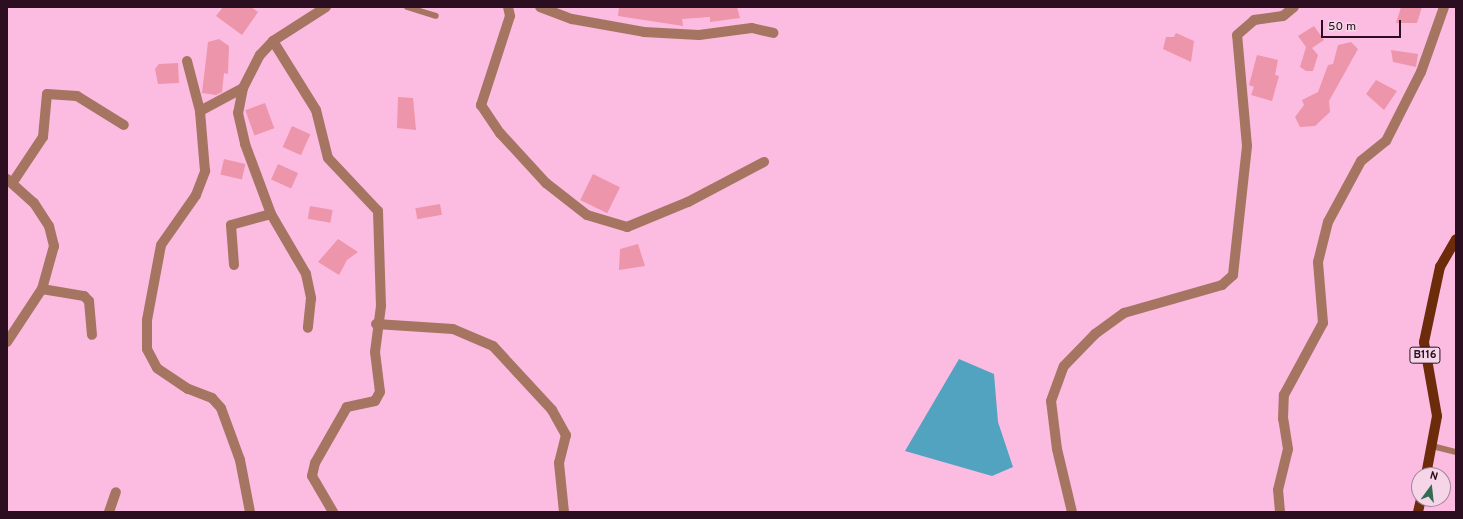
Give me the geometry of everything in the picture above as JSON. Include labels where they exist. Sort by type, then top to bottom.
[{"type":"main road","name":"B116","points":[[1428,467],[1437,416],[1424,342],[1440,267],[1456,239]]},
{"type":"street","points":[[308,328],[311,298],[306,274],[271,214],[245,144],[238,113],[243,88],[260,55],[273,41],[326,7]]},
{"type":"street","points":[[508,7],[510,16],[481,105],[500,133],[546,183],[587,215],[627,227],[688,202],[764,162]]},
{"type":"street","points":[[540,7],[572,19],[644,32],[699,35],[752,28],[773,33]]},
{"type":"street","points":[[1072,512],[1057,449],[1051,401],[1064,366],[1095,334],[1124,313],[1222,285],[1233,276],[1247,146],[1236,35],[1254,20],[1283,16],[1294,7]]},
{"type":"street","points":[[1280,512],[1278,490],[1288,449],[1283,419],[1284,395],[1323,323],[1318,262],[1328,222],[1361,161],[1386,141],[1422,72],[1444,7]]},
{"type":"street","points":[[273,41],[316,110],[328,158],[378,211],[381,306],[376,324],[378,400],[347,407],[315,463],[312,476],[333,512]]},
{"type":"street","points":[[187,61],[200,111],[205,171],[196,195],[161,246],[147,320],[147,349],[157,368],[188,389],[212,398],[221,408],[240,460],[250,512]]},
{"type":"street","points":[[200,111],[243,88]]},
{"type":"street","points":[[7,342],[42,289],[54,246],[49,226],[34,203],[10,181],[43,137],[48,94],[77,96],[124,125]]},
{"type":"street","points":[[234,265],[231,226],[271,214]]},
{"type":"street","points":[[42,289],[84,296],[89,301],[92,335]]},
{"type":"street","points":[[376,324],[453,329],[492,346],[552,410],[566,435],[559,463],[564,512]]},
{"type":"street","points":[[109,512],[116,492]]},
{"type":"lane","points":[[407,7],[436,16]]},
{"type":"lane","points":[[1432,446],[1456,452]]},
{"type":"water","points":[[959,359],[994,374],[998,422],[1013,467],[992,476],[905,451]]},
{"type":"building","points":[[223,7],[251,7],[258,12],[242,35],[216,16]]},
{"type":"building","points":[[619,7],[737,7],[740,18],[710,22],[710,17],[682,19],[683,26],[618,16]]},
{"type":"building","points":[[1401,7],[1422,7],[1417,23],[1396,23]]},
{"type":"building","points":[[1314,26],[1324,40],[1312,48],[1318,55],[1313,71],[1306,71],[1300,67],[1306,47],[1298,36]]},
{"type":"building","points":[[1176,33],[1194,41],[1191,62],[1163,49],[1166,37],[1174,37]]},
{"type":"building","points":[[219,39],[229,46],[228,74],[224,73],[222,92],[216,95],[202,93],[208,42]]},
{"type":"building","points":[[1351,42],[1358,49],[1329,101],[1330,112],[1315,126],[1300,127],[1295,117],[1304,105],[1302,100],[1318,92],[1328,65],[1333,64],[1338,45]]},
{"type":"building","points":[[1391,50],[1418,54],[1416,67],[1393,62]]},
{"type":"building","points":[[1257,55],[1278,60],[1275,75],[1279,76],[1272,101],[1251,95],[1254,87],[1249,85]]},
{"type":"building","points":[[178,63],[179,83],[158,84],[155,69],[159,64]]},
{"type":"building","points":[[1376,80],[1397,91],[1384,110],[1366,94]]},
{"type":"building","points":[[398,97],[413,98],[416,130],[397,128]]},
{"type":"building","points":[[265,103],[274,128],[255,136],[245,110]]},
{"type":"building","points":[[292,126],[310,134],[301,155],[283,147]]},
{"type":"building","points":[[224,159],[245,164],[242,180],[220,175]]},
{"type":"building","points":[[278,164],[298,173],[291,188],[271,180]]},
{"type":"building","points":[[593,174],[620,187],[607,213],[580,200]]},
{"type":"building","points":[[440,204],[442,215],[417,219],[415,208]]},
{"type":"building","points":[[310,206],[333,210],[330,223],[308,219]]},
{"type":"building","points":[[338,239],[358,252],[347,260],[339,275],[318,262]]},
{"type":"building","points":[[638,244],[645,266],[619,270],[620,249]]}]
